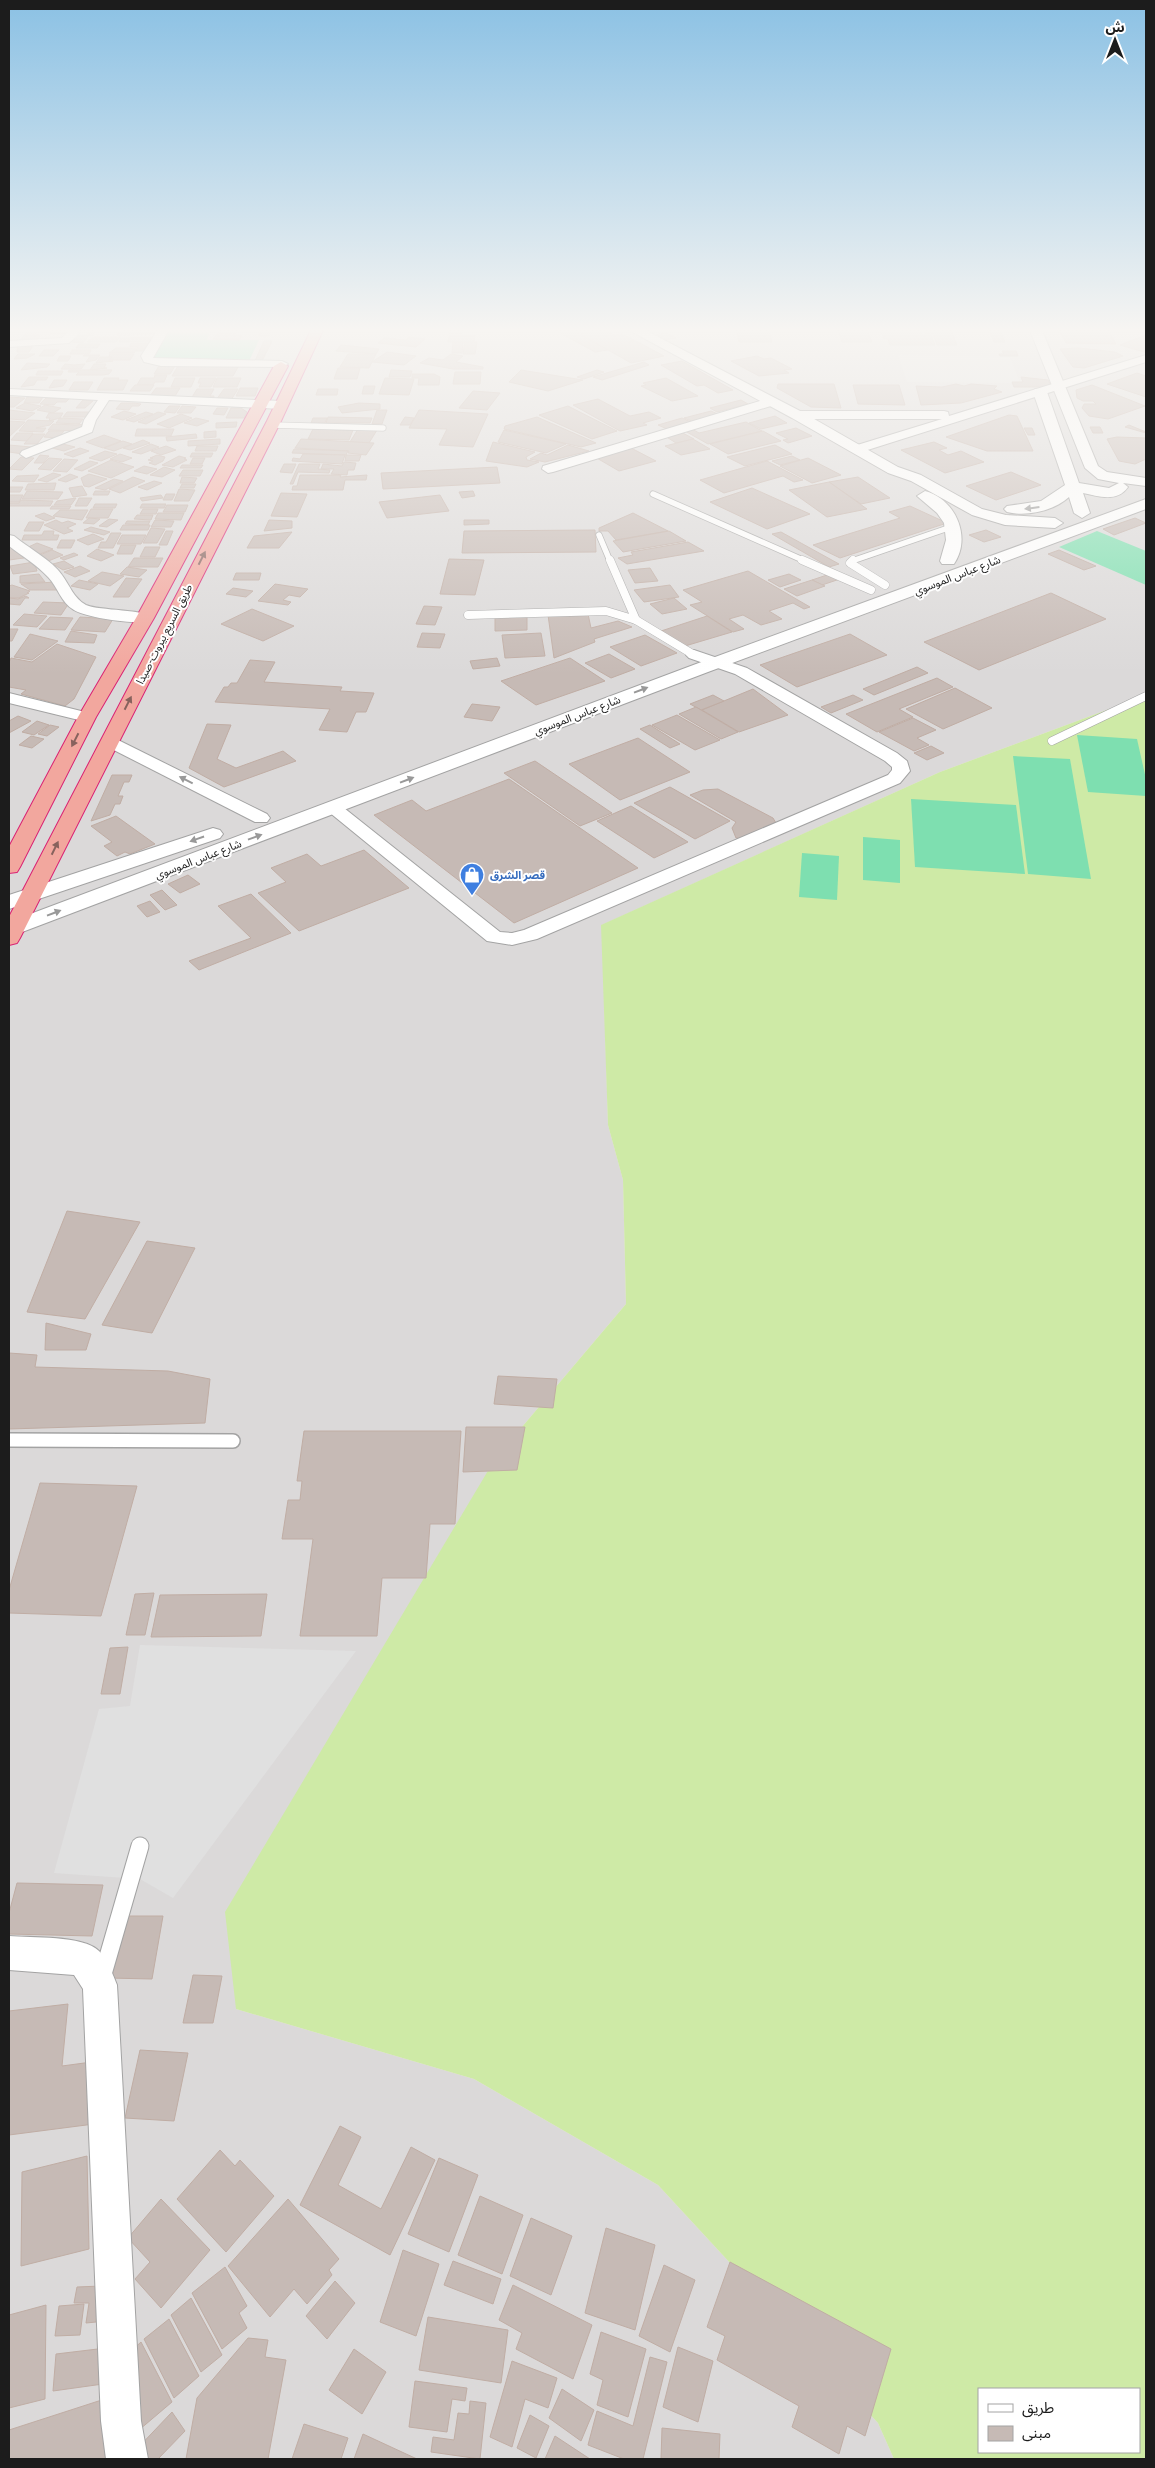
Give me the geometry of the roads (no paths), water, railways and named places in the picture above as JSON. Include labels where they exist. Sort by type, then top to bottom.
[{"type":"highway","name":"طريق السريع بيروت-صيدا","points":[[9,867],[87,717],[145,618],[239,443]]},
{"type":"highway","name":"طريق السريع بيروت-صيدا","points":[[10,933],[32,894],[263,443]]},
{"type":"street","points":[[26,454],[55,443]]},
{"type":"street","points":[[548,469],[634,443]]},
{"type":"street","points":[[848,443],[893,470],[916,478],[956,502],[991,517],[1054,523]]},
{"type":"street","points":[[858,449],[877,443]]},
{"type":"street","points":[[1058,443],[1082,513]]},
{"type":"street","points":[[1081,443],[1092,468],[1103,476],[1146,482]]},
{"type":"street","points":[[893,470],[901,481],[941,506],[950,518],[954,526],[955,541],[948,561]]},
{"type":"street","points":[[956,502],[1009,509],[1028,509],[1048,504],[1060,498],[1064,492],[1074,488],[1112,492],[1120,489],[1119,479]]},
{"type":"street","name":"شارع عباس الموسوي","points":[[9,902],[261,818],[694,655],[1146,490]]},
{"type":"street","name":"شارع عباس الموسوي","points":[[10,933],[718,662],[1146,504]]},
{"type":"street","points":[[9,539],[55,575],[70,598],[80,608],[115,616],[145,618]]},
{"type":"street","points":[[333,808],[494,936],[512,939],[530,935],[894,779],[901,771],[901,765],[891,757],[741,671],[694,655]]},
{"type":"street","points":[[9,698],[87,717]]},
{"type":"street","points":[[110,741],[261,818]]},
{"type":"street","points":[[9,1953],[78,1958],[88,1962],[100,1985],[120,2421],[127,2459]]},
{"type":"lane","points":[[653,494],[878,587]]},
{"type":"lane","points":[[878,587],[850,563],[954,526]]},
{"type":"lane","points":[[599,535],[636,620]]},
{"type":"lane","points":[[468,615],[606,611],[636,620],[694,655]]},
{"type":"lane","points":[[1052,741],[1146,696]]},
{"type":"lane","points":[[9,1440],[233,1441]]},
{"type":"lane","points":[[100,1985],[140,1846]]},
{"type":"place","name":"قصر الشرق","points":[[472,896]]}]
